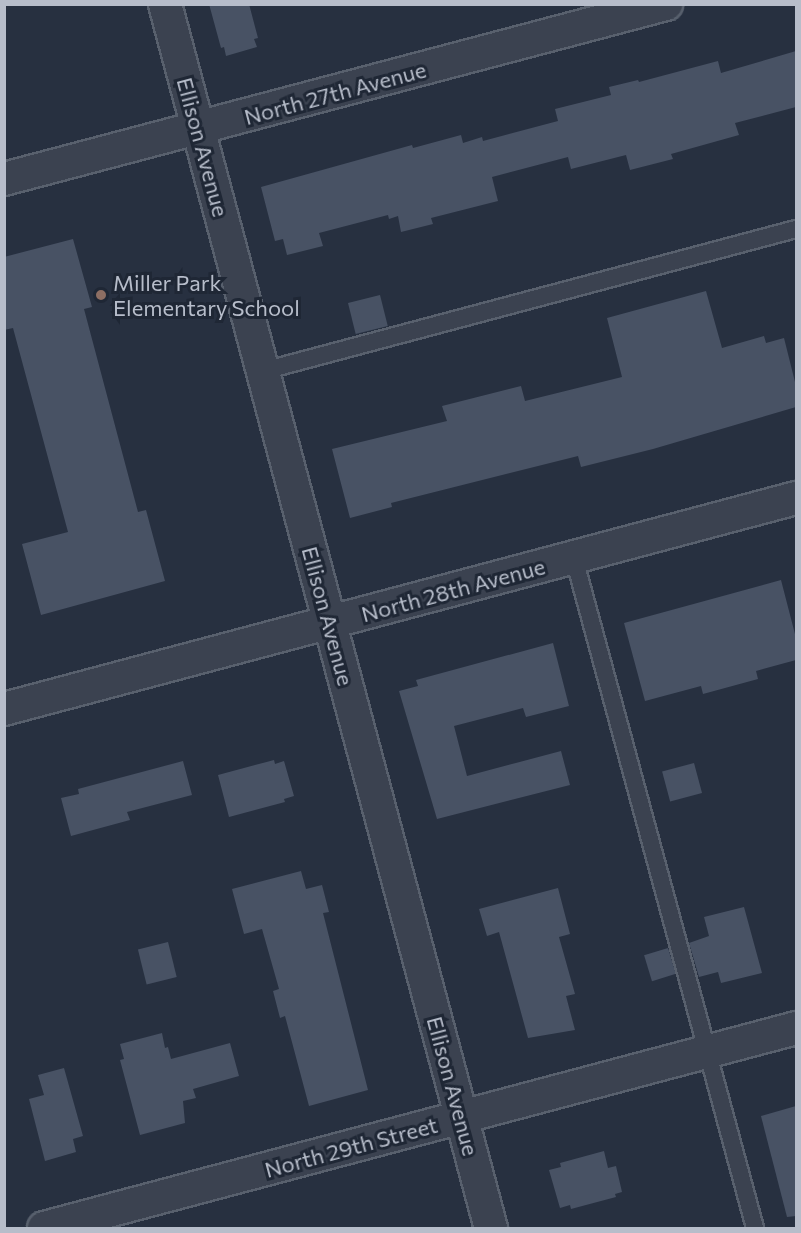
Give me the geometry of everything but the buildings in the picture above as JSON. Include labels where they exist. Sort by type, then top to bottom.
[{"type":"street","name":"Ellison Avenue","points":[[165,4],[491,1228]]},
{"type":"street","name":"North 27th Avenue","points":[[4,179],[666,4]]},
{"type":"street","name":"North 28th Avenue","points":[[4,709],[796,498]]},
{"type":"street","name":"North 29th Street","points":[[44,1228],[796,1028]]},
{"type":"lane","points":[[263,371],[796,229]]},
{"type":"lane","points":[[574,558],[755,1228]]},
{"type":"place","name":"Miller Park Elementary School","points":[[101,295]]}]
